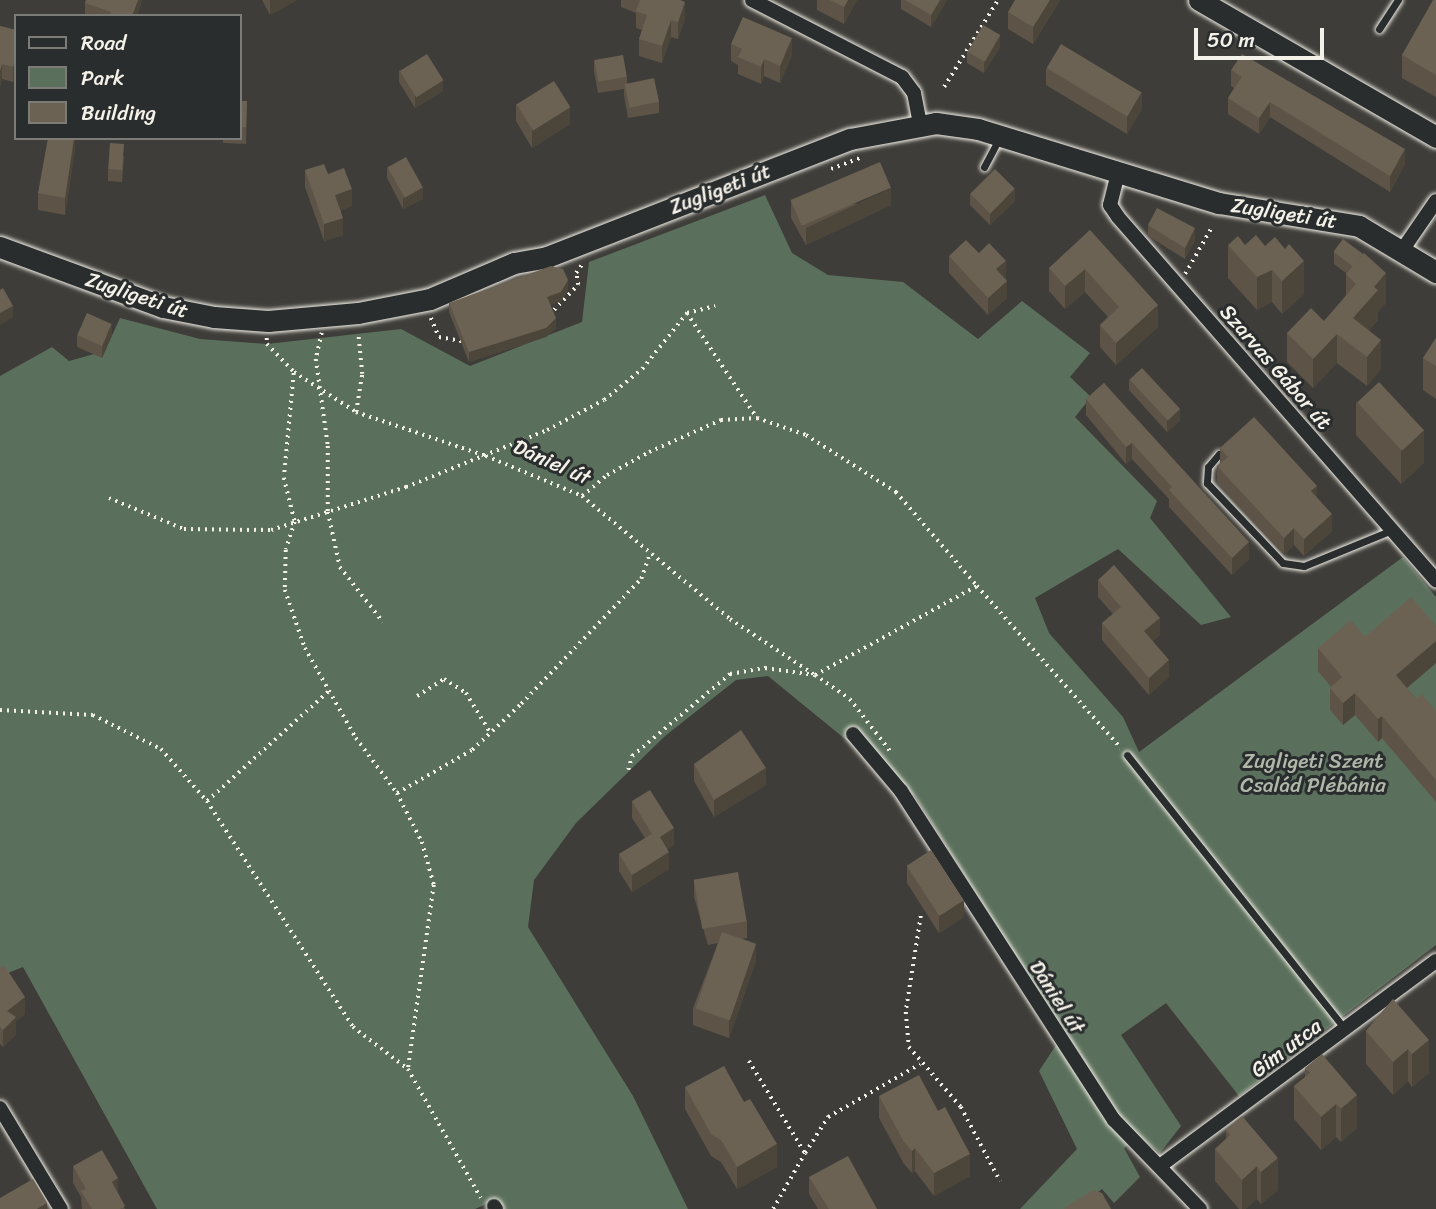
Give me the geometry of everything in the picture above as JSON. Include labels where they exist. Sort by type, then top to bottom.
[{"type":"street","points":[[752,0],[902,77],[914,93],[920,124]]},
{"type":"street","points":[[1199,0],[1436,137]]},
{"type":"street","name":"Zugligeti út","points":[[0,247],[163,307],[268,321],[358,313],[430,299],[514,263],[547,257],[850,139],[920,124],[965,126],[1219,203],[1359,226],[1403,249],[1436,272]]},
{"type":"street","name":"Szarvas Gábor út","points":[[1118,173],[1110,205],[1178,288],[1436,580]]},
{"type":"street","points":[[1403,249],[1436,201]]},
{"type":"street","name":"Dániel út","points":[[853,734],[901,791],[1085,1080],[1114,1120],[1200,1209]]},
{"type":"street","name":"Gím utca","points":[[1160,1166],[1436,961]]},
{"type":"street","points":[[0,1108],[61,1209]]},
{"type":"lane","points":[[1379,29],[1398,0]]},
{"type":"lane","points":[[984,167],[1001,136]]},
{"type":"lane","points":[[1219,454],[1208,467],[1207,483],[1283,563],[1304,566],[1392,530]]},
{"type":"lane","points":[[1127,755],[1345,1030]]},
{"type":"path","points":[[944,87],[998,0]]},
{"type":"path","points":[[1178,288],[1212,227]]},
{"type":"path","points":[[547,316],[559,309],[578,285],[576,273],[584,261]]},
{"type":"path","points":[[109,498],[184,529],[271,530],[328,512],[486,456],[604,400],[642,369],[687,313],[715,306]]},
{"type":"path","points":[[429,313],[439,337],[459,343],[471,340]]},
{"type":"path","points":[[687,313],[757,418]]},
{"type":"path","name":"Dániel út","points":[[268,321],[267,344],[294,372],[356,412],[486,456],[582,496],[730,619],[850,699],[897,762],[901,791]]},
{"type":"path","points":[[323,331],[316,359],[321,391],[328,512],[340,567],[383,622]]},
{"type":"path","points":[[356,412],[362,374],[358,333]]},
{"type":"path","points":[[294,372],[284,478],[295,522],[286,550],[285,590],[305,648],[331,689],[356,738],[397,793],[422,842],[434,885],[408,1069]]},
{"type":"path","points":[[582,496],[628,464],[709,425],[757,418],[806,435],[896,492],[1127,755]]},
{"type":"path","points":[[397,793],[472,750],[641,579],[650,552]]},
{"type":"path","points":[[815,675],[977,586]]},
{"type":"path","name":"Dániel út","points":[[628,770],[632,756],[730,674],[765,668],[815,675]]},
{"type":"path","points":[[417,696],[444,679],[466,693],[490,732]]},
{"type":"path","points":[[207,801],[331,689]]},
{"type":"path","points":[[0,709],[93,715],[161,749],[207,801],[354,1027],[408,1069],[481,1198],[495,1208]]},
{"type":"path","points":[[921,916],[906,1021],[909,1047],[920,1064],[961,1107],[1000,1181]]},
{"type":"path","points":[[749,1061],[805,1153]]},
{"type":"path","points":[[773,1209],[828,1117],[920,1064]]},
{"type":"green space","name":"Zugligeti Szent Család Plébánia","points":[[765,195],[792,253],[828,275],[903,282],[978,339],[1022,301],[1090,353],[1070,377],[1091,397],[1075,417],[1157,501],[1150,518],[1231,617],[1201,625],[1118,549],[1035,598],[1049,633],[1123,717],[1139,752],[1403,557],[1436,597],[1436,945],[1239,1096],[1166,1003],[1121,1035],[1181,1126],[1160,1153],[1139,1136],[1124,1148],[1140,1177],[1114,1203],[1102,1189],[1077,1209],[1020,1209],[1077,1149],[1039,1071],[1064,1033],[915,796],[768,676],[736,680],[665,736],[576,823],[534,880],[528,927],[633,1096],[688,1209],[503,1209],[498,1199],[475,1209],[157,1209],[23,967],[0,976],[0,376],[52,347],[69,361],[105,351],[120,318],[200,339],[267,344],[401,329],[470,366],[582,322],[589,262]]},
{"type":"building","points":[[86,0],[138,0],[133,14],[110,14],[85,3]]},
{"type":"building","points":[[640,0],[685,2],[678,22],[671,20],[662,46],[639,39],[647,15],[636,11]]},
{"type":"building","points":[[830,0],[848,0],[844,7]]},
{"type":"building","points":[[905,0],[940,0],[931,15]]},
{"type":"building","points":[[1015,0],[1050,0],[1033,27],[1008,12]]},
{"type":"building","points":[[1433,0],[1436,0],[1436,75],[1402,55]]},
{"type":"building","points":[[743,17],[792,38],[780,66],[764,59],[761,67],[738,57],[742,49],[731,44]]},
{"type":"building","points":[[983,25],[1000,35],[985,62],[968,52]]},
{"type":"building","points":[[0,26],[14,30],[14,63],[13,67],[2,64],[0,71]]},
{"type":"building","points":[[1061,44],[1142,92],[1127,116],[1047,68]]},
{"type":"building","points":[[427,54],[443,80],[416,97],[400,71]]},
{"type":"building","points":[[1242,54],[1405,149],[1390,176],[1270,102],[1259,118],[1228,98],[1242,77],[1231,70]]},
{"type":"building","points":[[623,55],[627,77],[598,82],[594,60]]},
{"type":"building","points":[[654,78],[659,101],[630,108],[625,84]]},
{"type":"building","points":[[554,81],[570,107],[533,131],[517,104]]},
{"type":"building","points":[[242,101],[247,101],[246,127],[242,127]]},
{"type":"building","points":[[48,140],[74,140],[65,198],[38,193]]},
{"type":"building","points":[[110,143],[124,144],[122,170],[108,169]]},
{"type":"building","points":[[406,157],[423,188],[405,198],[388,167]]},
{"type":"building","points":[[880,162],[891,188],[802,226],[791,200]]},
{"type":"building","points":[[324,164],[328,174],[344,168],[352,189],[335,195],[343,218],[324,224],[305,170]]},
{"type":"building","points":[[995,169],[1015,189],[990,214],[970,194]]},
{"type":"building","points":[[1157,208],[1195,228],[1185,248],[1148,225]]},
{"type":"building","points":[[1090,230],[1158,305],[1116,343],[1100,325],[1119,307],[1085,269],[1065,286],[1049,268]]},
{"type":"building","points":[[1256,235],[1265,246],[1275,237],[1285,249],[1289,244],[1304,261],[1282,281],[1272,270],[1257,277],[1228,245],[1238,236],[1245,245]]},
{"type":"building","points":[[1343,239],[1363,254],[1353,267],[1333,252]]},
{"type":"building","points":[[966,240],[979,253],[989,243],[1006,261],[996,269],[1007,281],[988,298],[949,256]]},
{"type":"building","points":[[1364,253],[1386,273],[1374,287],[1378,290],[1353,318],[1381,340],[1367,357],[1337,334],[1313,359],[1287,333],[1311,308],[1324,321],[1356,284],[1346,274]]},
{"type":"building","points":[[551,266],[563,269],[568,280],[561,292],[547,297],[556,318],[546,328],[469,352],[449,303]]},
{"type":"building","points":[[3,288],[13,306],[0,313],[0,290]]},
{"type":"building","points":[[87,313],[112,324],[102,346],[77,335]]},
{"type":"building","points":[[1436,338],[1436,366],[1423,358]]},
{"type":"building","points":[[1142,368],[1180,409],[1168,421],[1130,380]]},
{"type":"building","points":[[1379,382],[1424,430],[1402,451],[1357,402]]},
{"type":"building","points":[[1104,383],[1249,542],[1232,558],[1169,490],[1172,487],[1132,443],[1126,447],[1086,399]]},
{"type":"building","points":[[1254,417],[1317,486],[1311,491],[1332,514],[1304,539],[1294,528],[1284,538],[1217,466],[1228,457],[1220,448]]},
{"type":"building","points":[[1114,565],[1160,618],[1144,631],[1169,660],[1149,678],[1102,623],[1121,607],[1098,580]]},
{"type":"building","points":[[1411,597],[1436,626],[1436,641],[1396,675],[1416,699],[1422,694],[1436,711],[1436,780],[1382,716],[1378,719],[1355,693],[1343,703],[1330,688],[1342,677],[1318,648],[1351,620],[1365,637]]},
{"type":"building","points":[[741,730],[766,768],[714,800],[694,764]]},
{"type":"building","points":[[650,790],[674,828],[660,837],[669,852],[632,875],[619,854],[652,834],[632,801]]},
{"type":"building","points":[[931,850],[964,900],[939,916],[907,866]]},
{"type":"building","points":[[738,872],[747,921],[702,929],[694,880]]},
{"type":"building","points":[[722,932],[756,944],[730,1020],[696,1009]]},
{"type":"building","points":[[4,965],[25,997],[7,1011],[16,1017],[3,1030],[0,1027],[0,968]]},
{"type":"building","points":[[1393,999],[1429,1040],[1412,1054],[1408,1049],[1393,1062],[1366,1031]]},
{"type":"building","points":[[1322,1054],[1357,1095],[1341,1109],[1336,1104],[1321,1117],[1294,1086],[1310,1073],[1305,1068]]},
{"type":"building","points":[[724,1066],[744,1102],[750,1099],[777,1144],[737,1167],[721,1140],[711,1134],[685,1087]]},
{"type":"building","points":[[919,1075],[938,1111],[945,1107],[970,1154],[934,1173],[915,1148],[912,1151],[904,1142],[879,1096]]},
{"type":"building","points":[[1242,1116],[1278,1158],[1261,1172],[1257,1166],[1242,1180],[1215,1149],[1230,1135],[1226,1130]]},
{"type":"building","points":[[102,1150],[118,1178],[112,1182],[125,1206],[120,1209],[92,1209],[81,1191],[86,1189],[73,1166]]},
{"type":"building","points":[[848,1156],[877,1209],[829,1209],[809,1177]]},
{"type":"building","points":[[33,1179],[47,1203],[37,1209],[0,1209],[0,1198]]},
{"type":"building","points":[[1093,1190],[1102,1193],[1111,1209],[1064,1208]]}]
